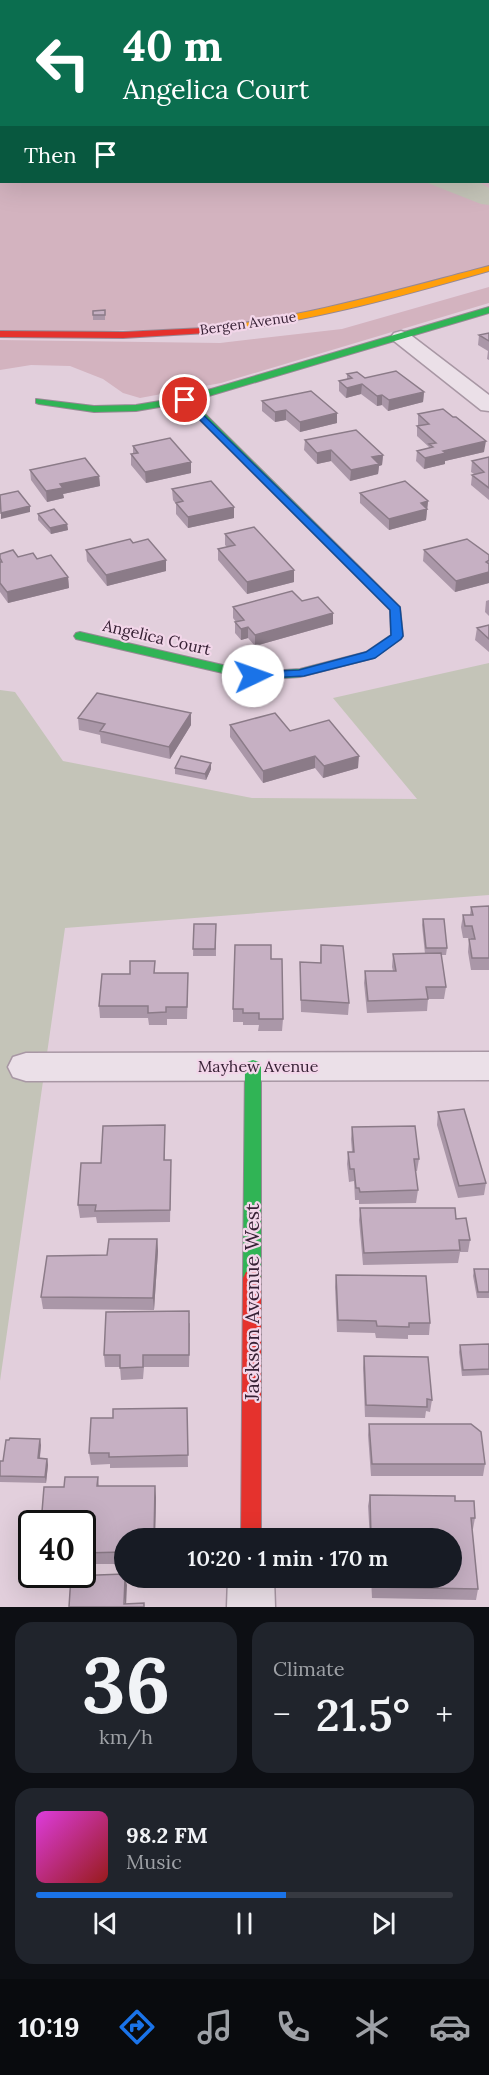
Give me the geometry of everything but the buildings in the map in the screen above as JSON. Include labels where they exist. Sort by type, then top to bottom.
[{"type":"street","name":"Bergen Avenue","points":[[0,334],[156,334],[244,327],[369,302],[489,268]]},
{"type":"street","points":[[39,401],[94,409],[136,408],[185,400],[489,310]]},
{"type":"street","points":[[402,337],[489,405]]},
{"type":"street","name":"Angelica Court","points":[[80,636],[253,676],[300,674],[370,655],[397,636],[396,609],[185,400]]},
{"type":"street","name":"Jackson Avenue West","points":[[251,1528],[253,1065]]},
{"type":"street","name":"Mayhew Avenue","points":[[26,1067],[489,1066]]},
{"type":"street","points":[[251,1588],[251,1607]]},
{"type":"shaded area","points":[[0,183],[489,183],[489,268],[244,327],[0,334]]},
{"type":"shaded area","points":[[428,183],[481,183],[489,188],[489,205]]},
{"type":"shaded area","points":[[489,287],[489,303],[221,383],[140,398],[123,393],[103,379],[70,366],[31,365],[0,370],[0,340],[220,343],[342,329]]},
{"type":"shaded area","points":[[489,663],[489,895],[65,928],[0,1381],[0,690],[15,692],[63,761],[252,798],[417,799],[333,698]]},
{"type":"traffic: fast","points":[[39,401],[94,409],[136,408],[185,400],[489,310]]},
{"type":"traffic: fast","points":[[80,636],[253,676],[300,673],[370,655],[397,636],[396,609],[185,400]]},
{"type":"traffic: fast","points":[[252,1278],[253,1066]]},
{"type":"traffic: slow","points":[[204,331],[312,315],[384,298],[489,268]]},
{"type":"traffic: jam","points":[[0,334],[123,335],[204,331]]},
{"type":"traffic: jam","points":[[251,1528],[252,1278]]},
{"type":"route","points":[[185,400],[396,609],[397,636],[370,655],[300,674],[253,676]]}]
